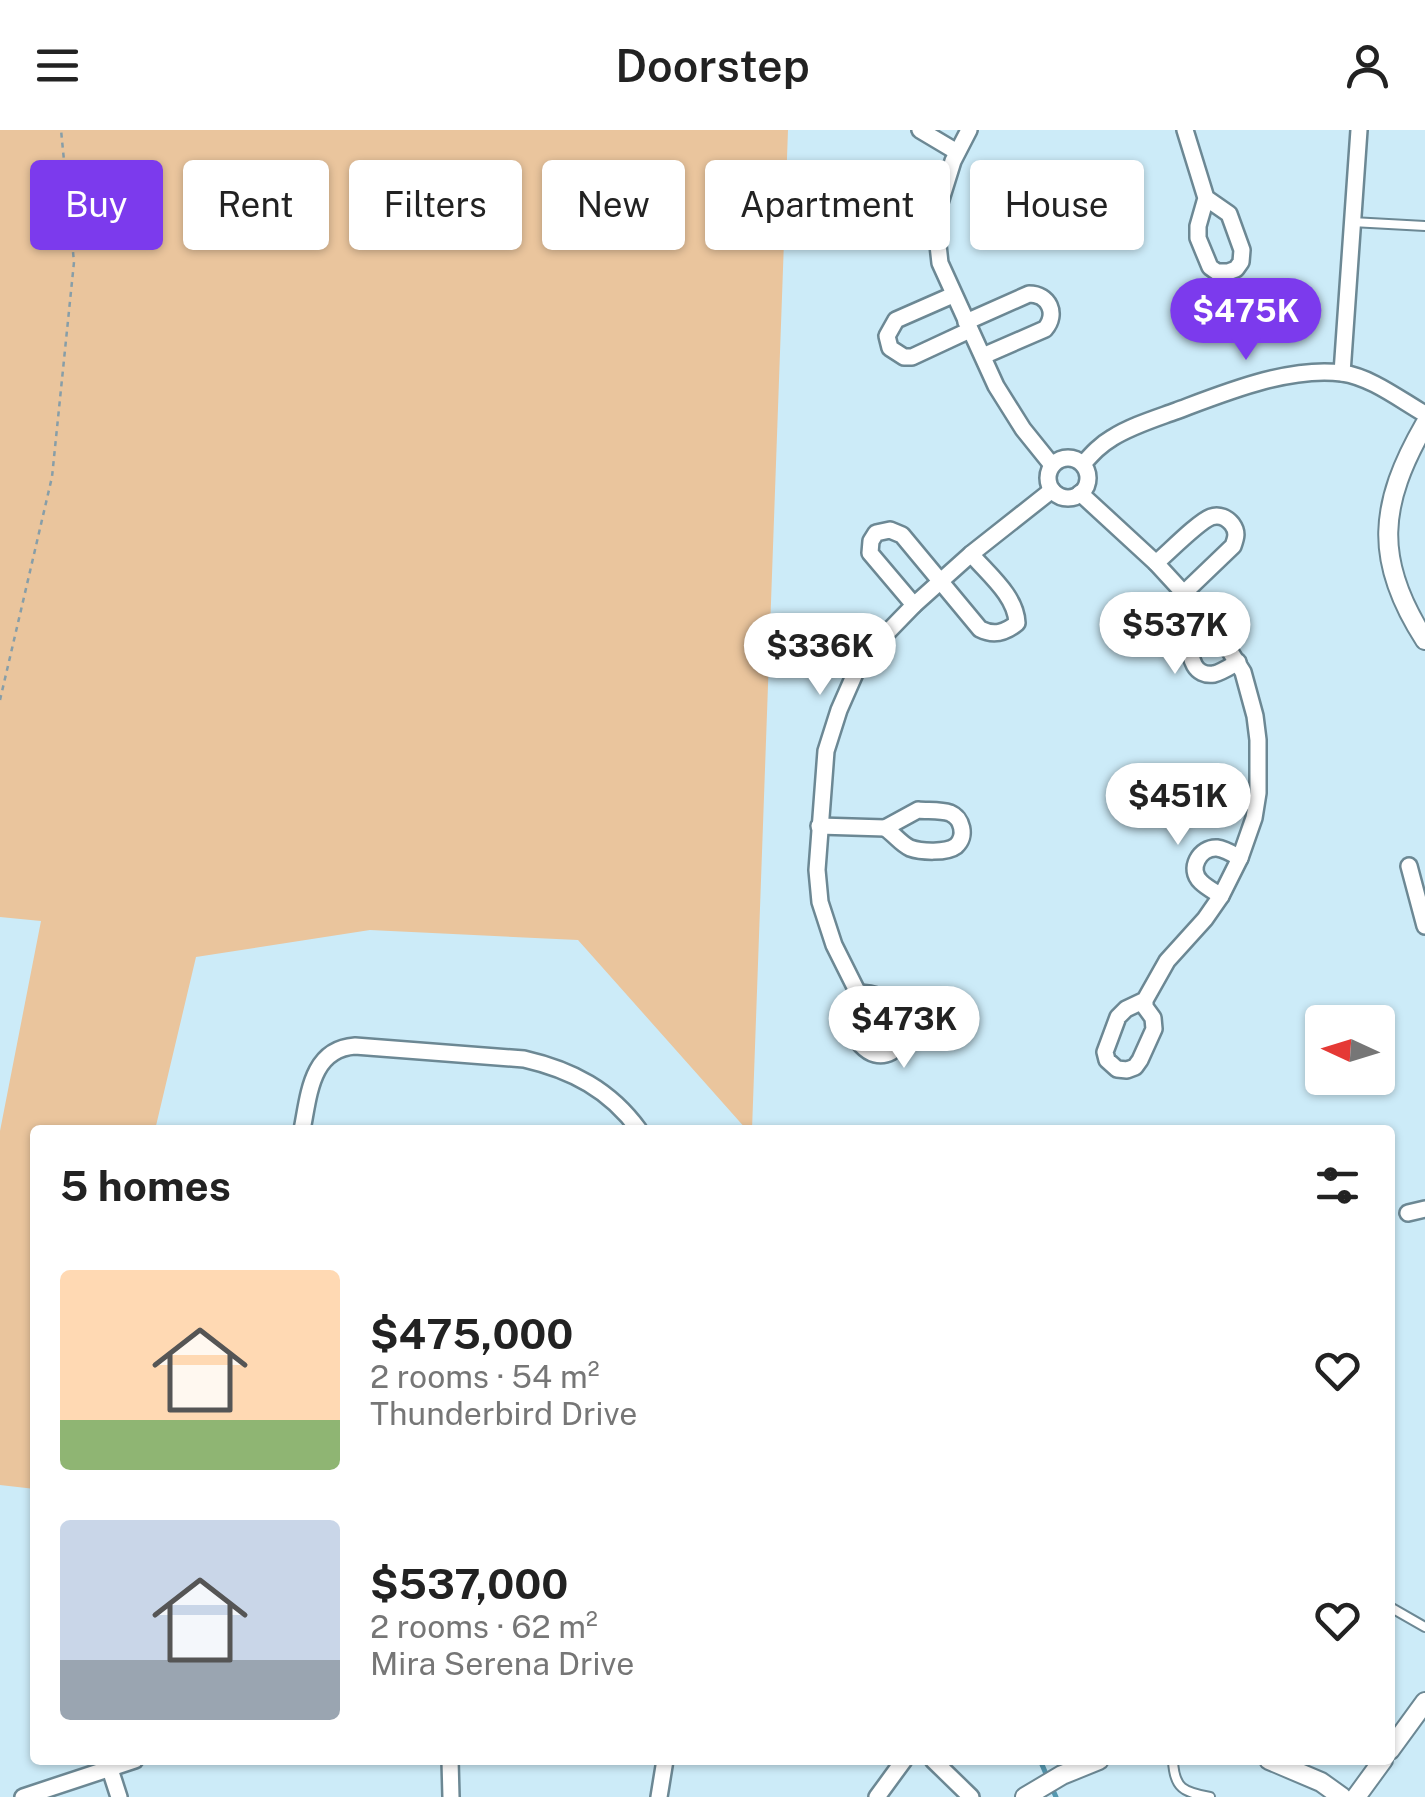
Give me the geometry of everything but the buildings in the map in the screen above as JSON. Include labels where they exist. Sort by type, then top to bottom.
[{"type":"street","points":[[920,130],[957,152]]},
{"type":"street","points":[[969,130],[946,178],[936,227],[940,263],[1008,408],[1052,465]]},
{"type":"street","points":[[1185,130],[1206,198],[1198,238],[1207,264],[1224,273],[1236,269],[1242,250],[1229,214],[1206,198]]},
{"type":"street","points":[[1342,373],[1358,130]]},
{"type":"street","points":[[954,295],[896,320],[888,336],[890,348],[896,354],[912,357],[1029,294],[1044,297],[1051,308],[1050,323],[1044,329],[983,356]]},
{"type":"street","points":[[1083,464],[1128,429],[1226,392],[1285,376],[1342,373],[1365,380],[1425,414]]},
{"type":"street","points":[[1425,424],[1396,483],[1388,547],[1405,606],[1425,640]]},
{"type":"street","points":[[1071,458],[1083,464],[1088,477],[1080,493],[1071,498],[1052,490],[1048,477],[1057,460],[1071,458]]},
{"type":"street","points":[[858,993],[834,946],[820,902],[817,870],[826,751],[839,710],[857,669],[879,640],[971,554],[1052,490]]},
{"type":"street","points":[[1080,493],[1156,564],[1214,626],[1238,662],[1255,716],[1259,772],[1254,818],[1240,858],[1222,896],[1167,961],[1146,1000]]},
{"type":"street","points":[[1156,564],[1208,518],[1224,517],[1230,522],[1235,530],[1233,546],[1184,593]]},
{"type":"street","points":[[914,605],[870,554],[876,533],[890,530],[902,535],[980,629],[990,634],[1008,630],[1017,623],[1012,602],[971,554]]},
{"type":"street","points":[[1214,626],[1193,644],[1190,652],[1195,668],[1213,674],[1238,662]]},
{"type":"street","points":[[819,826],[885,828],[918,810],[953,814],[962,832],[961,840],[953,848],[920,850],[910,848],[885,828]]},
{"type":"street","points":[[1222,896],[1196,875],[1199,855],[1214,848],[1240,858]]},
{"type":"street","points":[[1408,866],[1425,926]]},
{"type":"street","points":[[303,1125],[311,1084],[324,1058],[343,1046],[355,1046],[524,1059],[551,1065],[596,1086],[636,1125]]},
{"type":"street","points":[[1408,1213],[1425,1209]]},
{"type":"street","points":[[1395,1743],[1425,1702]]},
{"type":"street","points":[[23,1797],[105,1765]]},
{"type":"street","points":[[108,1765],[119,1797]]},
{"type":"street","points":[[450,1765],[450,1797]]},
{"type":"street","points":[[659,1797],[664,1765]]},
{"type":"street","points":[[877,1797],[900,1765]]},
{"type":"street","points":[[938,1765],[970,1797]]},
{"type":"street","points":[[1025,1797],[1087,1765]]},
{"type":"street","points":[[1281,1765],[1342,1797]]},
{"type":"street","points":[[1356,1797],[1379,1765]]},
{"type":"lane","points":[[1352,222],[1425,226]]},
{"type":"lane","points":[[1395,1610],[1425,1628]]},
{"type":"lane","points":[[1174,1765],[1180,1786],[1187,1792],[1210,1797]]},
{"type":"path","points":[[0,700],[52,478],[74,262],[61,130]]},
{"type":"shaded area","points":[[0,130],[788,130],[787,160],[705,160],[705,250],[784,250],[752,1125],[743,1125],[578,940],[370,930],[196,957],[156,1125],[30,1125],[30,1488],[0,1485],[0,1131],[41,921],[0,917]]},
{"type":"waterway","points":[[1042,1765],[1056,1797]]}]
